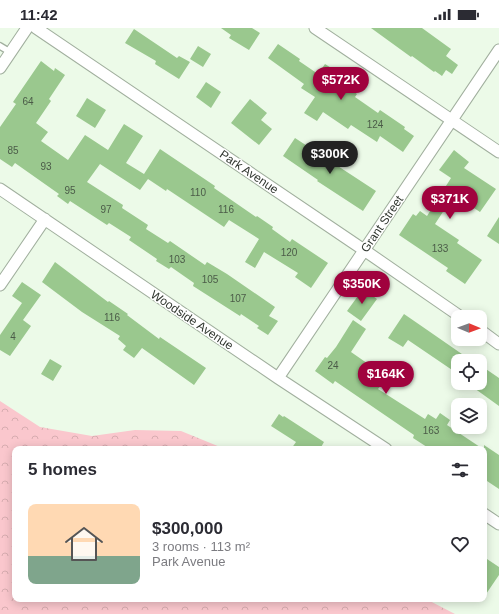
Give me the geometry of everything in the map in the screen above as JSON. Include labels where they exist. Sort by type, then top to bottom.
[{"type":"street","points":[[0,68],[27,28]]},
{"type":"street","name":"Park Avenue","points":[[36,28],[451,310]]},
{"type":"street","points":[[315,28],[499,152]]},
{"type":"street","name":"Grant Street","points":[[278,378],[499,50]]},
{"type":"street","name":"Woodside Avenue","points":[[0,189],[278,378],[381,446]]},
{"type":"street","points":[[0,285],[45,219]]},
{"type":"street","points":[[487,335],[499,344]]},
{"type":"street","points":[[487,516],[499,524]]},
{"type":"lane","points":[[0,46],[10,52]]},
{"type":"green space","points":[[0,401],[40,427],[92,436],[135,430],[181,431],[218,446],[12,446],[12,602],[432,602],[455,614],[0,614]]},
{"type":"building","points":[[221,28],[252,28],[260,33],[249,50],[229,38],[231,35]]},
{"type":"building","points":[[371,28],[422,28],[451,49],[446,56],[458,65],[452,74],[446,70],[442,76],[412,56],[411,57]]},
{"type":"building","points":[[134,29],[177,58],[179,56],[190,62],[179,79],[155,64],[156,61],[125,43]]},
{"type":"building","points":[[278,44],[318,74],[325,64],[341,74],[337,80],[357,94],[355,97],[378,113],[380,110],[405,127],[404,129],[414,136],[403,152],[380,136],[377,142],[351,125],[348,129],[323,112],[317,121],[304,113],[315,97],[301,88],[304,84],[268,58]]},
{"type":"building","points":[[198,46],[211,54],[203,67],[190,59]]},
{"type":"building","points":[[41,61],[54,71],[55,68],[65,75],[49,99],[51,101],[36,123],[48,132],[41,141],[68,160],[85,135],[108,150],[124,124],[143,136],[126,163],[144,174],[160,149],[215,186],[214,188],[256,217],[257,216],[273,227],[272,229],[290,242],[292,239],[328,263],[311,288],[295,277],[298,273],[264,252],[255,268],[245,262],[259,239],[229,220],[224,227],[167,189],[166,191],[148,179],[140,190],[100,164],[87,182],[123,205],[122,208],[148,225],[146,229],[168,243],[170,241],[205,265],[207,262],[227,274],[275,307],[269,316],[278,321],[268,335],[257,328],[259,326],[241,314],[240,316],[193,286],[194,283],[171,267],[169,269],[156,261],[157,259],[129,240],[131,237],[109,223],[107,225],[70,201],[68,204],[57,196],[59,194],[15,163],[12,167],[0,159],[0,127],[16,104],[13,102]]},
{"type":"building","points":[[206,82],[221,92],[211,108],[196,97]]},
{"type":"building","points":[[87,98],[106,110],[95,128],[76,116]]},
{"type":"building","points":[[250,99],[267,113],[261,120],[272,129],[259,145],[231,123]]},
{"type":"building","points":[[295,138],[376,191],[363,211],[317,181],[318,180],[283,156]]},
{"type":"building","points":[[454,150],[469,162],[464,168],[496,189],[480,212],[454,195],[435,224],[459,240],[457,243],[482,260],[465,284],[446,271],[448,268],[399,235],[413,214],[416,216],[420,211],[427,216],[451,178],[439,170]]},
{"type":"building","points":[[499,217],[499,244],[487,236]]},
{"type":"building","points":[[55,262],[108,302],[109,301],[128,314],[127,315],[159,339],[160,337],[206,368],[194,385],[142,348],[134,358],[123,350],[126,346],[118,339],[120,336],[82,312],[42,282]]},
{"type":"building","points":[[22,282],[41,295],[23,320],[31,326],[10,356],[0,350],[0,335],[22,303],[12,296]]},
{"type":"building","points":[[363,289],[377,299],[361,321],[347,311]]},
{"type":"building","points":[[404,314],[462,354],[451,354],[451,369],[408,340],[403,347],[388,338]]},
{"type":"building","points":[[353,320],[366,329],[351,352],[387,377],[378,389],[425,419],[428,414],[436,419],[440,413],[450,420],[447,425],[451,428],[451,434],[460,434],[478,446],[425,446],[413,438],[414,435],[335,381],[333,384],[315,371],[325,357],[327,358],[336,347]]},
{"type":"building","points":[[50,359],[62,366],[53,381],[41,374]]},
{"type":"building","points":[[487,370],[499,378],[499,406],[477,390],[487,390]]},
{"type":"building","points":[[279,414],[324,442],[322,446],[293,446],[296,442],[271,426]]},
{"type":"building","points":[[487,447],[499,455],[499,489],[487,481]]},
{"type":"building","points":[[487,559],[499,567],[499,575],[487,593]]}]
